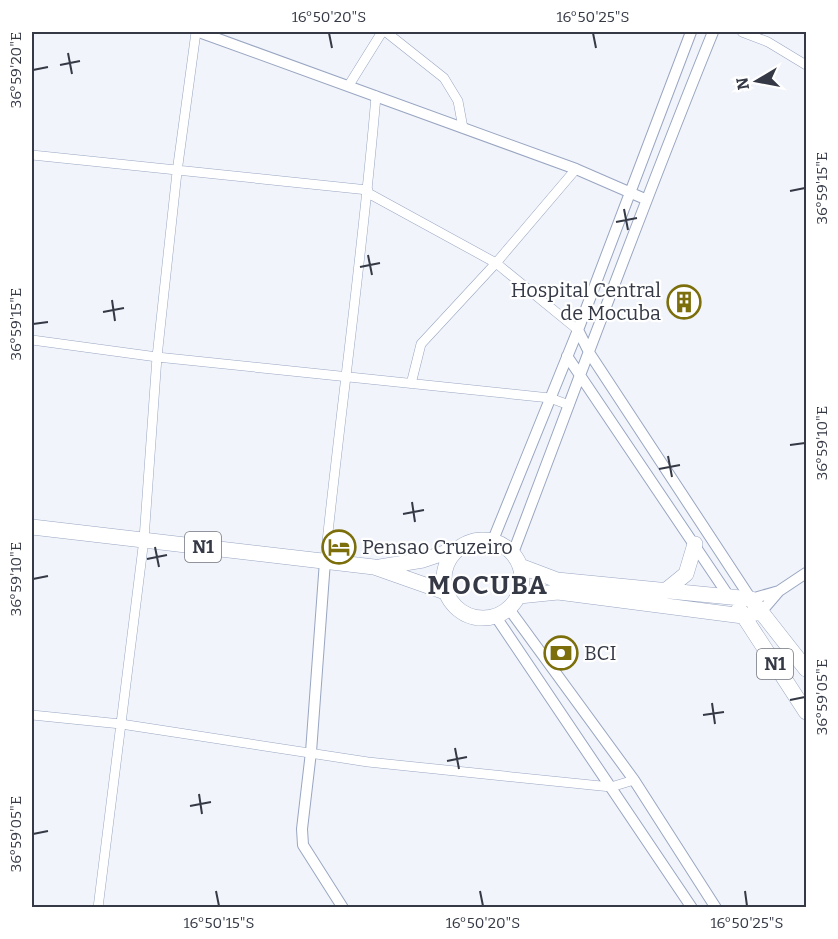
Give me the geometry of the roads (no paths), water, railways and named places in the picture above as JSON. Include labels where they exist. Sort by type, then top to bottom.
[{"type":"highway","name":"N1","points":[[32,527],[374,567],[445,592],[453,606],[466,615],[480,619],[503,613]]},
{"type":"highway","name":"N1","points":[[374,567],[423,560],[456,549],[473,540],[493,540]]},
{"type":"highway","points":[[493,540],[517,560],[557,580],[751,599]]},
{"type":"highway","points":[[665,591],[687,574],[694,544]]},
{"type":"highway","points":[[445,592],[445,569],[456,549]]},
{"type":"highway","points":[[503,613],[519,596],[522,576],[517,560]]},
{"type":"highway","points":[[519,596],[558,592],[743,616],[760,612]]},
{"type":"highway","name":"N1","points":[[730,598],[807,712]]},
{"type":"highway","name":"N1","points":[[751,599],[807,669]]},
{"type":"street","points":[[98,908],[144,539],[157,357],[177,172],[197,32],[349,85],[576,169],[645,199]]},
{"type":"street","points":[[349,85],[384,32],[444,78],[458,101],[463,128]]},
{"type":"street","points":[[493,540],[578,330],[690,32]]},
{"type":"street","points":[[517,560],[580,374],[590,354],[645,199],[713,32]]},
{"type":"street","points":[[742,32],[768,42],[807,65]]},
{"type":"street","points":[[343,908],[303,845],[302,829],[311,752],[325,561],[368,191],[376,96]]},
{"type":"street","points":[[32,155],[368,191],[496,263],[578,330],[590,354],[751,599],[779,591]]},
{"type":"street","points":[[411,384],[421,344],[496,263],[576,169]]},
{"type":"street","points":[[32,340],[157,357],[550,398],[569,405]]},
{"type":"street","points":[[567,356],[730,598]]},
{"type":"street","points":[[760,612],[779,591],[807,573]]},
{"type":"street","points":[[503,613],[634,780],[716,908]]},
{"type":"street","points":[[503,613],[611,787],[692,908]]},
{"type":"street","points":[[32,715],[121,724],[368,762],[611,787],[634,780]]},
{"type":"place","name":"Hospital Central de Mocuba","points":[[684,302]]},
{"type":"place","name":"Pensao Cruzeiro","points":[[339,547]]},
{"type":"place","name":"BCI","points":[[561,653]]},
{"type":"district","name":"MOCUBA","points":[[488,585]]}]
